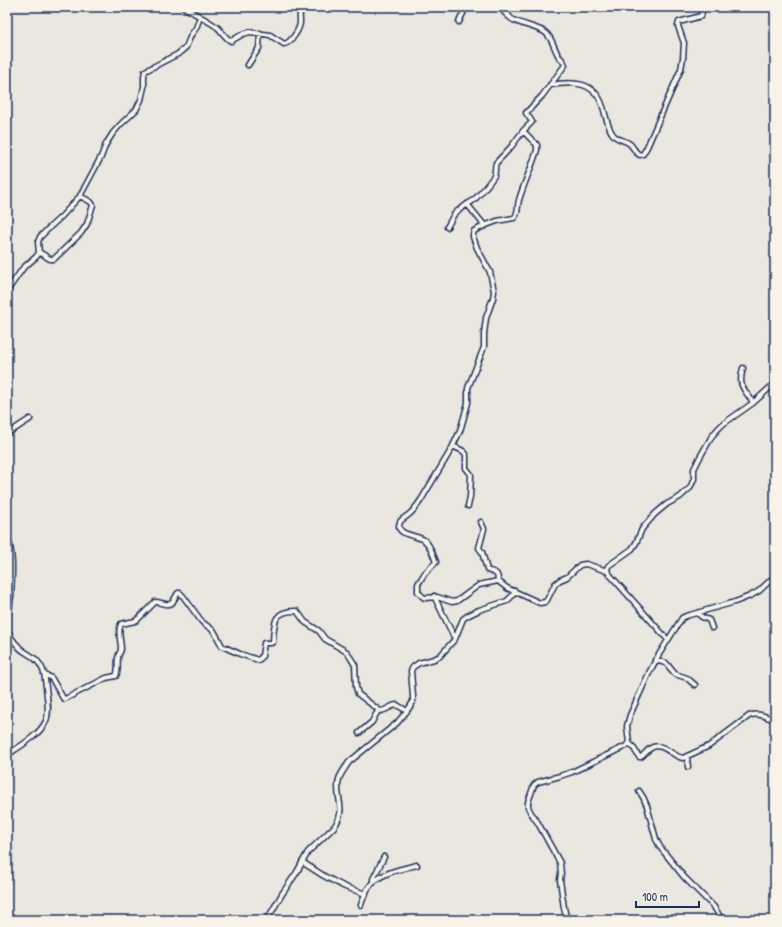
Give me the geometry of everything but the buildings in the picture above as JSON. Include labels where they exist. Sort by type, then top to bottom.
[{"type":"street","points":[[184,7],[219,29],[228,40],[232,40],[250,32],[270,35],[284,44],[288,43],[292,39],[300,25],[301,9],[318,7]]},
{"type":"street","points":[[459,22],[466,7]]},
{"type":"street","points":[[447,227],[454,215],[476,198],[484,189],[495,173],[496,164],[532,122],[526,113],[542,96],[565,65],[557,54],[548,35],[543,30],[516,21],[504,12],[501,7]]},
{"type":"street","points":[[507,7],[509,16]]},
{"type":"street","points":[[550,85],[565,82],[577,83],[592,90],[598,96],[612,133],[616,138],[629,144],[640,155],[643,154],[681,69],[684,44],[678,24],[679,22],[701,16],[702,12],[698,7]]},
{"type":"street","points":[[80,196],[91,202],[93,205],[87,224],[81,233],[54,259],[50,259],[40,252],[38,242],[40,237],[80,196],[113,133],[136,110],[141,100],[144,87],[145,71],[183,51],[191,34],[196,28],[200,17]]},
{"type":"street","points":[[248,65],[259,48],[260,34]]},
{"type":"street","points":[[523,131],[537,145],[537,150],[520,195],[516,216],[514,218],[503,219],[485,226],[474,231],[473,234],[477,248],[490,272],[494,290],[493,298],[486,318],[484,347],[468,388],[468,403],[462,426],[453,446],[421,500],[416,508],[400,521],[399,528],[406,535],[425,540],[436,562],[425,573],[418,584],[418,592],[425,598],[434,596],[452,602],[457,601],[479,585],[498,581],[507,588],[542,603],[547,600],[555,584],[567,577],[580,565],[586,564],[608,571],[668,640]]},
{"type":"street","points":[[467,204],[485,226]]},
{"type":"street","points":[[7,291],[23,268],[40,252]]},
{"type":"street","points":[[743,368],[740,377],[741,383],[753,402]]},
{"type":"street","points":[[608,571],[607,568],[610,564],[623,557],[632,549],[642,529],[655,514],[666,504],[680,497],[690,488],[694,479],[694,469],[709,441],[717,430],[775,383]]},
{"type":"street","points":[[7,434],[30,419]]},
{"type":"street","points":[[453,446],[466,454],[466,468],[470,473],[470,497],[468,506]]},
{"type":"street","points":[[481,522],[484,531],[479,548],[482,552],[486,569],[495,572],[498,575],[498,581]]},
{"type":"street","points":[[7,535],[12,552],[11,596],[8,615],[9,631],[19,647],[42,666],[45,675],[48,703],[46,721],[43,726],[34,736],[7,755]]},
{"type":"street","points":[[775,576],[756,594],[682,618],[648,673],[626,726],[629,743],[639,757],[655,746],[670,751],[681,758],[709,746],[749,716],[760,714],[775,720]]},
{"type":"street","points":[[267,920],[308,852],[337,823],[340,816],[338,790],[339,779],[347,766],[361,752],[397,723],[413,702],[414,696],[411,671],[413,668],[419,663],[440,656],[455,639],[463,619],[479,610],[507,601],[515,591]]},
{"type":"street","points":[[45,675],[52,679],[65,699],[106,678],[116,676],[118,657],[121,650],[121,624],[135,621],[157,601],[171,604],[178,593],[180,593],[184,596],[202,622],[214,631],[222,646],[258,660],[262,656],[264,643],[273,642],[274,622],[279,615],[297,611],[305,622],[319,631],[325,639],[347,652],[355,665],[356,687],[358,694],[378,711],[383,711],[397,704],[407,711]]},
{"type":"street","points":[[434,596],[455,639]]},
{"type":"street","points":[[697,613],[709,620],[712,628]]},
{"type":"street","points":[[655,660],[666,663],[675,674],[685,677],[695,685]]},
{"type":"street","points":[[359,733],[373,720],[378,711]]},
{"type":"street","points":[[567,920],[560,880],[560,863],[528,807],[532,788],[538,782],[572,772],[623,749],[629,743]]},
{"type":"street","points":[[687,756],[688,767]]},
{"type":"street","points":[[639,792],[643,796],[647,806],[656,839],[660,847],[684,877],[714,907],[722,920]]},
{"type":"street","points":[[373,883],[373,879],[384,857]]},
{"type":"street","points":[[302,862],[324,876],[366,894]]},
{"type":"street","points":[[361,905],[373,883],[390,872],[417,865]]}]
